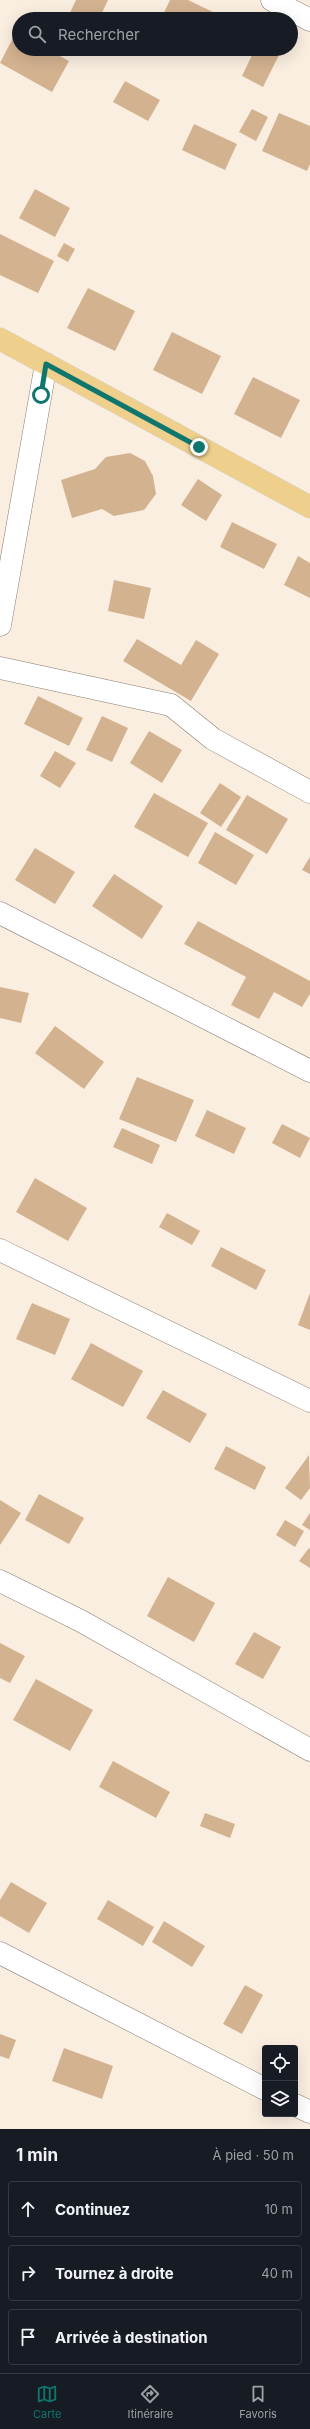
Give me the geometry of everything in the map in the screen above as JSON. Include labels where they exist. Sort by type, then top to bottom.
[{"type":"main road","points":[[0,339],[310,507]]},
{"type":"street","points":[[272,0],[295,12]]},
{"type":"street","points":[[298,14],[310,20]]},
{"type":"street","points":[[0,625],[46,364]]},
{"type":"street","points":[[0,668],[171,705],[213,739],[310,792]]},
{"type":"street","points":[[0,913],[310,1071]]},
{"type":"street","points":[[0,1250],[310,1401]]},
{"type":"street","points":[[0,1580],[80,1621],[310,1750]]},
{"type":"street","points":[[0,1953],[262,2087]]},
{"type":"street","points":[[298,2106],[310,2112]]},
{"type":"building","points":[[76,0],[108,0],[102,12],[70,12]]},
{"type":"building","points":[[170,0],[188,0],[213,12],[164,12]]},
{"type":"building","points":[[12,40],[12,56],[60,56],[69,61],[52,92],[0,63]]},
{"type":"building","points":[[252,56],[278,56],[263,87],[242,76]]},
{"type":"building","points":[[125,81],[160,100],[148,121],[113,102]]},
{"type":"building","points":[[252,109],[268,117],[256,141],[239,132]]},
{"type":"building","points":[[279,113],[310,126],[310,164],[307,171],[262,151]]},
{"type":"building","points":[[194,124],[237,144],[225,170],[182,150]]},
{"type":"building","points":[[35,189],[70,208],[55,237],[19,218]]},
{"type":"building","points":[[0,234],[54,261],[38,293],[0,275]]},
{"type":"building","points":[[64,243],[75,249],[68,262],[57,256]]},
{"type":"building","points":[[88,288],[135,311],[115,351],[67,328]]},
{"type":"building","points":[[172,332],[221,356],[202,394],[153,370]]},
{"type":"building","points":[[253,377],[300,400],[281,438],[234,414]]},
{"type":"building","points":[[130,453],[145,461],[153,476],[156,494],[144,510],[114,516],[102,509],[72,518],[61,480],[95,469],[106,457]]},
{"type":"building","points":[[198,479],[222,495],[206,521],[181,505]]},
{"type":"building","points":[[232,522],[277,544],[264,569],[220,547]]},
{"type":"building","points":[[298,556],[310,563],[310,598],[284,585]]},
{"type":"building","points":[[114,580],[151,588],[144,619],[108,611]]},
{"type":"building","points":[[137,639],[181,665],[196,640],[219,654],[191,701],[123,661]]},
{"type":"building","points":[[38,696],[83,718],[69,746],[24,724]]},
{"type":"building","points":[[102,716],[128,728],[112,762],[86,750]]},
{"type":"building","points":[[149,731],[182,750],[162,783],[130,763]]},
{"type":"building","points":[[55,751],[76,763],[60,788],[40,776]]},
{"type":"building","points":[[220,783],[241,797],[221,827],[200,813]]},
{"type":"building","points":[[154,793],[208,823],[188,857],[134,827]]},
{"type":"building","points":[[247,795],[288,819],[267,854],[226,830]]},
{"type":"building","points":[[215,832],[254,855],[236,885],[198,863]]},
{"type":"building","points":[[35,848],[75,872],[55,904],[15,880]]},
{"type":"building","points":[[310,857],[310,874],[302,870]]},
{"type":"building","points":[[114,874],[163,906],[142,939],[92,906]]},
{"type":"building","points":[[198,921],[310,981],[310,994],[302,1007],[274,992],[259,1019],[231,1005],[246,977],[184,944]]},
{"type":"building","points":[[0,987],[29,993],[21,1023],[0,1018]]},
{"type":"building","points":[[55,1026],[104,1062],[84,1089],[35,1053]]},
{"type":"building","points":[[137,1077],[194,1100],[176,1142],[119,1119]]},
{"type":"building","points":[[207,1110],[246,1128],[234,1154],[195,1136]]},
{"type":"building","points":[[282,1124],[310,1138],[300,1158],[272,1143]]},
{"type":"building","points":[[122,1128],[160,1145],[152,1164],[113,1147]]},
{"type":"building","points":[[35,1178],[87,1208],[68,1241],[16,1212]]},
{"type":"building","points":[[167,1213],[200,1231],[192,1245],[159,1227]]},
{"type":"building","points":[[221,1247],[266,1270],[256,1290],[211,1266]]},
{"type":"building","points":[[310,1293],[310,1330],[298,1325]]},
{"type":"building","points":[[32,1303],[70,1319],[55,1355],[16,1339]]},
{"type":"building","points":[[91,1343],[143,1371],[123,1407],[71,1379]]},
{"type":"building","points":[[163,1390],[207,1414],[190,1443],[146,1418]]},
{"type":"building","points":[[226,1446],[266,1467],[255,1490],[214,1469]]},
{"type":"building","points":[[309,1455],[310,1488],[301,1500],[285,1488]]},
{"type":"building","points":[[39,1494],[84,1518],[69,1544],[25,1520]]},
{"type":"building","points":[[0,1500],[21,1513],[0,1545]]},
{"type":"building","points":[[310,1513],[310,1530],[302,1525]]},
{"type":"building","points":[[285,1520],[304,1531],[295,1547],[276,1535]]},
{"type":"building","points":[[309,1548],[310,1549],[310,1568],[299,1561]]},
{"type":"building","points":[[168,1577],[215,1603],[194,1642],[147,1616]]},
{"type":"building","points":[[254,1632],[281,1647],[263,1679],[235,1664]]},
{"type":"building","points":[[0,1643],[25,1656],[10,1683],[0,1678]]},
{"type":"building","points":[[36,1679],[93,1710],[70,1751],[13,1720]]},
{"type":"building","points":[[113,1761],[170,1792],[156,1818],[99,1787]]},
{"type":"building","points":[[205,1813],[235,1824],[230,1838],[200,1826]]},
{"type":"building","points":[[11,1882],[47,1903],[29,1933],[0,1916],[0,1900]]},
{"type":"building","points":[[108,1900],[154,1927],[143,1946],[97,1919]]},
{"type":"building","points":[[164,1921],[205,1946],[192,1967],[152,1942]]},
{"type":"building","points":[[245,1985],[263,1995],[242,2034],[223,2024]]},
{"type":"building","points":[[0,2034],[16,2040],[9,2059],[0,2056]]},
{"type":"building","points":[[64,2048],[113,2066],[102,2099],[52,2081]]},
{"type":"route","points":[[41,395],[46,364],[199,447]]}]
